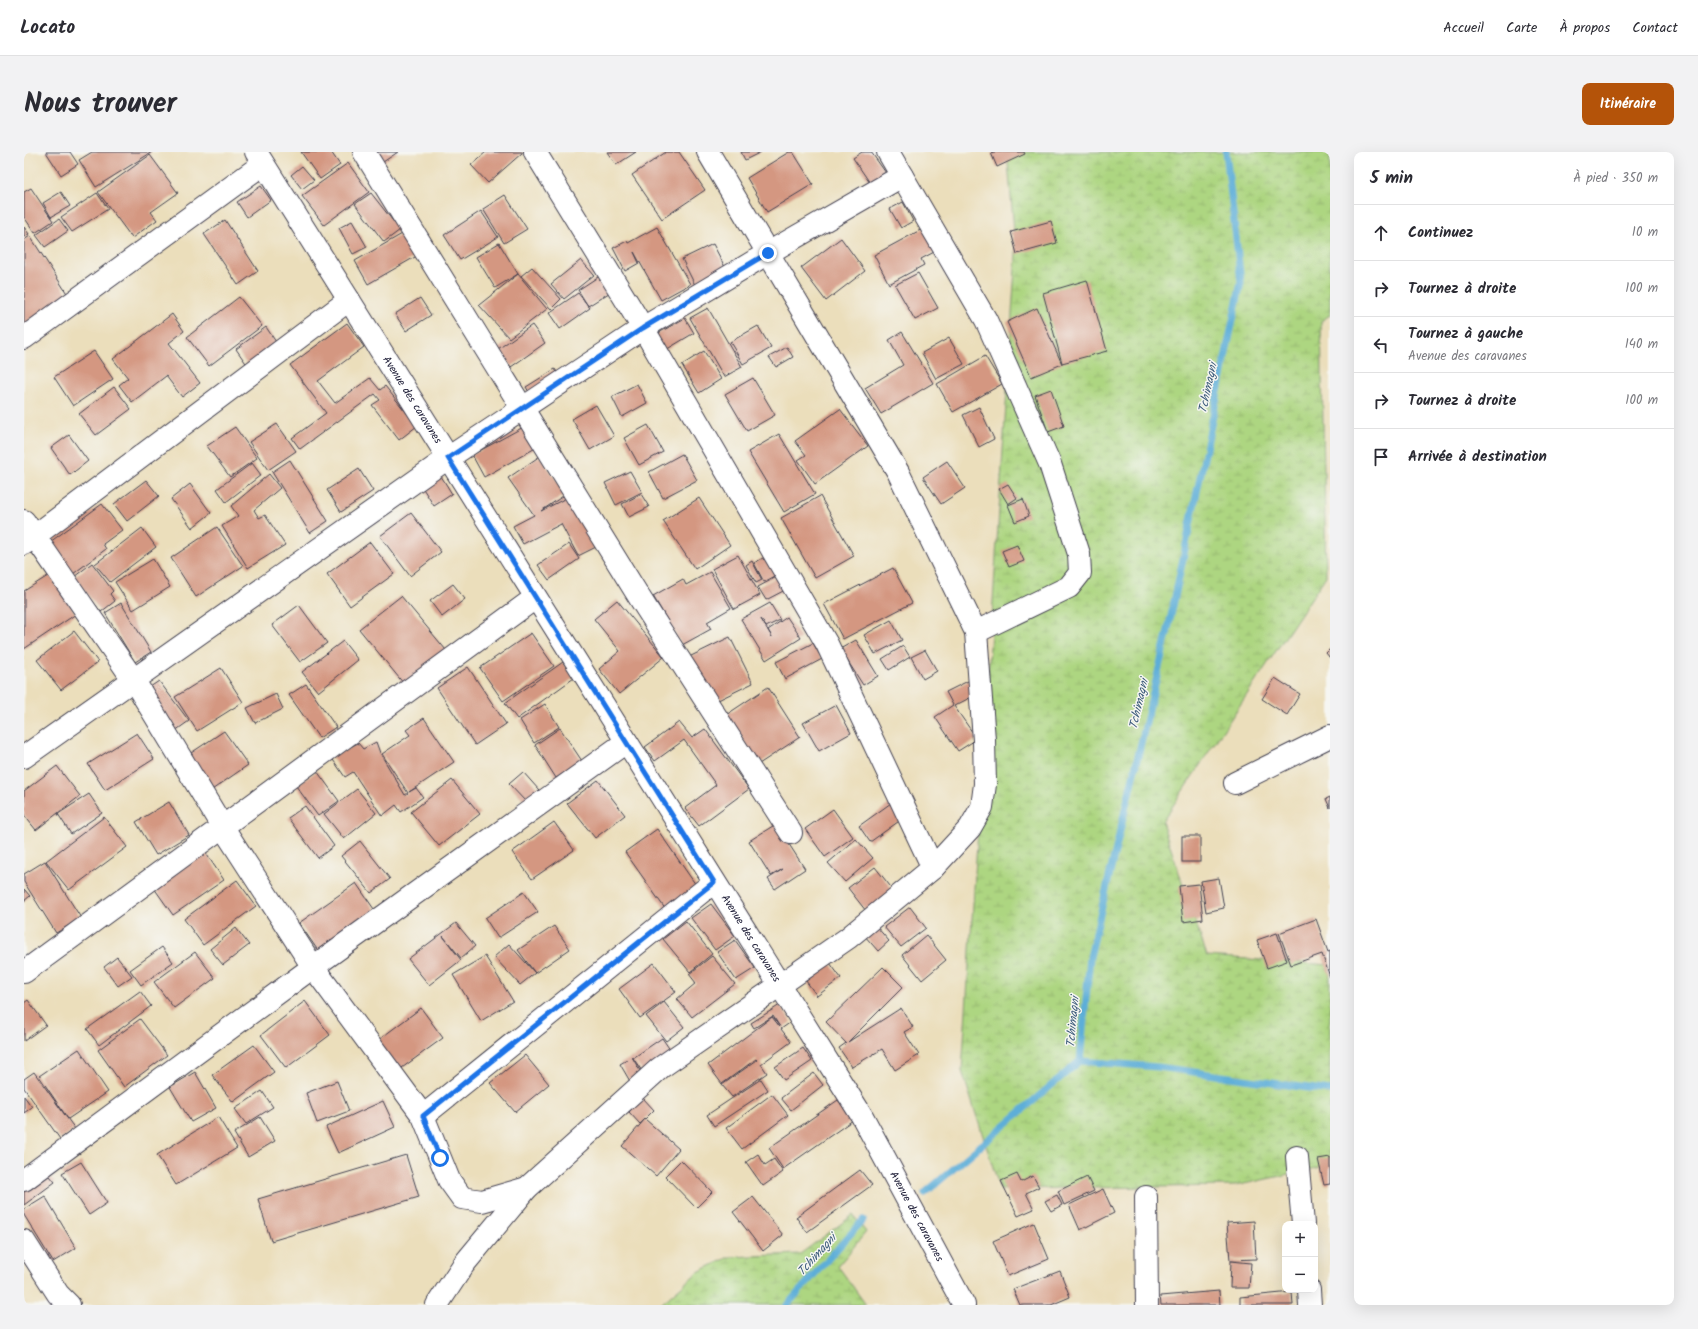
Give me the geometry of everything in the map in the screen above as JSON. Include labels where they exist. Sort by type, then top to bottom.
[{"type":"street","points":[[364,152],[641,600],[791,833]]},
{"type":"street","points":[[535,152],[643,328],[827,644],[933,868]]},
{"type":"street","points":[[437,1305],[464,1264],[527,1188],[660,1068],[848,938],[933,868],[970,828],[982,807],[985,784],[984,740],[976,632],[898,472],[708,152]]},
{"type":"street","points":[[888,152],[986,320],[1050,464],[1079,554],[1080,573],[1068,587],[976,632]]},
{"type":"street","points":[[24,338],[260,158]]},
{"type":"street","name":"Avenue des caravanes","points":[[260,158],[535,598],[862,1116],[964,1305]]},
{"type":"street","points":[[24,757],[448,458],[523,410],[643,328],[768,253],[902,176]]},
{"type":"street","points":[[349,300],[27,534],[133,679],[222,826],[313,967],[423,1116],[449,1180],[462,1198],[482,1201],[527,1188]]},
{"type":"street","points":[[24,972],[535,598]]},
{"type":"street","points":[[1235,783],[1330,736]]},
{"type":"street","points":[[24,1180],[313,967],[626,742]]},
{"type":"street","points":[[423,1116],[714,882]]},
{"type":"street","points":[[1297,1157],[1303,1221]]},
{"type":"street","points":[[1146,1197],[1147,1305]]},
{"type":"street","points":[[24,1242],[58,1294],[69,1305]]},
{"type":"street","points":[[1309,1293],[1310,1305]]},
{"type":"green space","points":[[1007,152],[1330,152],[1330,315],[1321,321],[1326,576],[1162,822],[1207,956],[1330,965],[1330,1165],[1235,1186],[1000,1189],[962,1071],[1016,253]]},
{"type":"green space","points":[[853,1215],[866,1232],[838,1266],[866,1305],[660,1305],[698,1272],[729,1257],[800,1254]]},
{"type":"building","points":[[46,152],[70,152],[78,164],[61,175]]},
{"type":"building","points":[[92,152],[152,152],[96,187],[79,160]]},
{"type":"building","points":[[301,152],[331,152],[340,165],[320,179]]},
{"type":"building","points":[[376,152],[398,152],[383,162]]},
{"type":"building","points":[[486,152],[522,153],[488,183],[471,165]]},
{"type":"building","points":[[607,152],[636,152],[616,165]]},
{"type":"building","points":[[666,152],[679,152],[705,190],[662,219],[632,175]]},
{"type":"building","points":[[741,152],[761,152],[745,160]]},
{"type":"building","points":[[789,152],[793,152],[813,184],[767,212],[747,178]]},
{"type":"building","points":[[862,152],[871,152],[886,173],[870,183],[853,158]]},
{"type":"building","points":[[1024,152],[1025,154],[997,167],[991,153]]},
{"type":"building","points":[[150,155],[178,193],[151,212],[157,220],[132,238],[98,192]]},
{"type":"building","points":[[348,163],[369,192],[324,225],[302,196]]},
{"type":"building","points":[[302,166],[314,180],[302,189],[291,175]]},
{"type":"building","points":[[261,186],[271,200],[247,217],[237,202]]},
{"type":"building","points":[[31,188],[53,221],[35,233],[24,217],[24,192]]},
{"type":"building","points":[[61,192],[70,206],[51,217],[43,203]]},
{"type":"building","points":[[97,193],[108,209],[72,232],[61,217]]},
{"type":"building","points":[[371,193],[400,230],[384,242],[355,204]]},
{"type":"building","points":[[505,195],[527,229],[504,243],[483,209]]},
{"type":"building","points":[[903,202],[913,221],[901,228],[890,209]]},
{"type":"building","points":[[481,211],[498,237],[460,260],[444,235]]},
{"type":"building","points":[[59,219],[68,231],[45,247],[36,235]]},
{"type":"building","points":[[225,220],[258,271],[238,285],[204,234]]},
{"type":"building","points":[[352,221],[367,247],[353,254],[339,228]]},
{"type":"building","points":[[1051,221],[1057,243],[1017,254],[1011,232]]},
{"type":"building","points":[[24,227],[29,234],[24,237]]},
{"type":"building","points":[[657,227],[690,284],[661,300],[634,252],[639,263],[625,271],[613,248],[627,241],[628,243]]},
{"type":"building","points":[[924,228],[936,251],[921,259],[924,265],[889,284],[874,255]]},
{"type":"building","points":[[409,230],[422,253],[368,284],[355,261]]},
{"type":"building","points":[[30,236],[68,295],[24,325],[24,240]]},
{"type":"building","points":[[841,238],[865,271],[826,301],[801,268]]},
{"type":"building","points":[[499,243],[518,274],[495,288],[476,257]]},
{"type":"building","points":[[713,244],[726,269],[695,285],[682,259]]},
{"type":"building","points":[[581,260],[594,275],[564,299],[551,284]]},
{"type":"building","points":[[532,267],[561,299],[551,309],[521,276]]},
{"type":"building","points":[[918,273],[938,308],[915,320],[895,285]]},
{"type":"building","points":[[518,274],[547,309],[509,338],[479,305]]},
{"type":"building","points":[[601,275],[612,291],[588,306],[578,290]]},
{"type":"building","points":[[1087,280],[1107,351],[1062,363],[1043,293]]},
{"type":"building","points":[[578,293],[590,308],[560,329],[549,313]]},
{"type":"building","points":[[239,297],[262,326],[209,366],[187,337]]},
{"type":"building","points":[[420,298],[431,315],[406,331],[395,314]]},
{"type":"building","points":[[708,308],[742,367],[724,377],[690,318]]},
{"type":"building","points":[[1037,308],[1062,364],[1031,377],[1007,322]]},
{"type":"building","points":[[172,314],[184,331],[169,343],[200,383],[182,397],[166,376],[132,402],[119,385],[128,378],[113,359]]},
{"type":"building","points":[[685,318],[694,333],[664,351],[655,335]]},
{"type":"building","points":[[347,323],[364,347],[318,381],[335,403],[370,378],[380,390],[385,386],[417,426],[399,440],[372,405],[380,400],[375,394],[300,449],[292,438],[326,413],[290,365]]},
{"type":"building","points":[[532,325],[545,343],[511,367],[498,349]]},
{"type":"building","points":[[758,326],[771,348],[743,364],[730,342]]},
{"type":"building","points":[[266,327],[280,348],[250,369],[236,349]]},
{"type":"building","points":[[902,332],[933,383],[881,414],[865,388],[903,365],[889,340]]},
{"type":"building","points":[[949,338],[964,364],[936,379],[922,353]]},
{"type":"building","points":[[787,347],[793,357],[776,367],[769,357]]},
{"type":"building","points":[[94,351],[113,379],[73,406],[54,377]]},
{"type":"building","points":[[704,351],[721,379],[699,393],[682,365]]},
{"type":"building","points":[[985,356],[1002,384],[953,412],[937,384]]},
{"type":"building","points":[[555,369],[567,389],[538,407],[526,387]]},
{"type":"building","points":[[753,378],[775,415],[747,431],[725,394]]},
{"type":"building","points":[[637,384],[647,403],[622,417],[612,397]]},
{"type":"building","points":[[114,387],[131,409],[96,435],[79,414]]},
{"type":"building","points":[[1051,389],[1064,426],[1048,432],[1035,395]]},
{"type":"building","points":[[596,405],[614,436],[590,450],[572,419]]},
{"type":"building","points":[[979,407],[994,439],[979,447],[963,415]]},
{"type":"building","points":[[840,409],[868,446],[815,484],[798,460],[806,455],[795,441]]},
{"type":"building","points":[[277,424],[296,451],[268,470],[249,442]]},
{"type":"building","points":[[529,424],[541,445],[484,477],[472,455]]},
{"type":"building","points":[[648,425],[663,452],[639,465],[624,438]]},
{"type":"building","points":[[235,427],[257,458],[230,477],[207,446]]},
{"type":"building","points":[[779,434],[815,494],[784,512],[748,452]]},
{"type":"building","points":[[69,435],[88,461],[70,475],[51,448]]},
{"type":"building","points":[[682,454],[697,480],[663,498],[649,472]]},
{"type":"building","points":[[540,456],[566,494],[541,511],[570,496],[598,546],[578,556],[561,524],[523,544],[513,526],[534,515],[508,478]]},
{"type":"building","points":[[290,460],[328,521],[310,533],[272,472]]},
{"type":"building","points":[[947,461],[965,488],[941,504],[923,477]]},
{"type":"building","points":[[252,463],[261,475],[226,502],[217,489]]},
{"type":"building","points":[[359,469],[373,491],[341,512],[327,490]]},
{"type":"building","points":[[630,471],[642,492],[616,505],[605,483]]},
{"type":"building","points":[[269,474],[280,488],[254,510],[259,518],[265,515],[285,545],[248,568],[222,526],[238,516],[231,506]]},
{"type":"building","points":[[441,476],[452,494],[434,506],[422,487]]},
{"type":"building","points":[[146,480],[159,496],[127,521],[114,504]]},
{"type":"building","points":[[190,484],[211,513],[192,528],[171,499]]},
{"type":"building","points":[[1008,484],[1017,498],[1008,504],[999,489]]},
{"type":"building","points":[[641,494],[649,507],[629,517],[622,504]]},
{"type":"building","points":[[820,496],[854,556],[815,578],[781,518]]},
{"type":"building","points":[[699,498],[730,545],[695,569],[663,521]]},
{"type":"building","points":[[1023,499],[1029,516],[1015,522],[1008,505]]},
{"type":"building","points":[[102,504],[122,530],[103,544],[106,549],[73,574],[50,542]]},
{"type":"building","points":[[411,513],[441,552],[410,576],[380,536]]},
{"type":"building","points":[[217,527],[243,566],[196,597],[171,558]]},
{"type":"building","points":[[142,528],[156,547],[110,582],[95,564]]},
{"type":"building","points":[[370,542],[394,574],[350,606],[327,574]]},
{"type":"building","points":[[569,544],[579,559],[549,580],[538,565]]},
{"type":"building","points":[[1017,545],[1024,561],[1009,567],[1002,551]]},
{"type":"building","points":[[770,554],[781,573],[764,582],[754,563]]},
{"type":"building","points":[[738,555],[760,595],[734,609],[712,569]]},
{"type":"building","points":[[153,559],[170,587],[133,610],[115,582]]},
{"type":"building","points":[[752,561],[762,580],[756,583],[746,565]]},
{"type":"building","points":[[92,563],[113,591],[110,594],[115,601],[101,612],[74,577]]},
{"type":"building","points":[[893,568],[912,603],[843,639],[824,604]]},
{"type":"building","points":[[710,572],[731,608],[707,622],[711,629],[682,645],[653,596],[683,579],[686,585]]},
{"type":"building","points":[[51,574],[76,614],[24,649],[24,591]]},
{"type":"building","points":[[782,574],[789,588],[766,600],[758,587]]},
{"type":"building","points":[[453,584],[465,599],[442,617],[430,601]]},
{"type":"building","points":[[401,596],[446,650],[404,684],[359,629]]},
{"type":"building","points":[[617,600],[664,657],[619,694],[599,669],[620,651],[594,619]]},
{"type":"building","points":[[121,603],[151,652],[135,662],[105,613]]},
{"type":"building","points":[[770,603],[780,620],[766,627],[761,619],[772,637],[768,630],[787,617],[801,638],[766,660],[741,619]]},
{"type":"building","points":[[299,605],[327,643],[300,662],[272,625]]},
{"type":"building","points":[[891,620],[902,640],[875,654],[864,635]]},
{"type":"building","points":[[74,631],[98,662],[61,690],[37,660]]},
{"type":"building","points":[[531,633],[554,666],[503,701],[480,668]]},
{"type":"building","points":[[730,637],[753,683],[712,703],[689,657]]},
{"type":"building","points":[[856,640],[878,676],[863,685],[840,649]]},
{"type":"building","points":[[343,641],[358,660],[318,692],[302,672]]},
{"type":"building","points":[[813,643],[822,659],[785,679],[776,662]]},
{"type":"building","points":[[903,646],[910,657],[889,670],[882,659]]},
{"type":"building","points":[[1330,649],[1330,658],[1326,653]]},
{"type":"building","points":[[925,650],[937,671],[923,679],[911,657]]},
{"type":"building","points":[[563,662],[574,678],[517,719],[505,703]]},
{"type":"building","points":[[468,667],[506,724],[475,745],[437,688]]},
{"type":"building","points":[[221,668],[243,702],[197,731],[175,697]]},
{"type":"building","points":[[980,675],[987,689],[954,706],[977,739],[958,751],[935,717],[953,705],[946,692]]},
{"type":"building","points":[[1275,678],[1300,694],[1287,715],[1262,699]]},
{"type":"building","points":[[159,681],[189,721],[175,731],[144,691]]},
{"type":"building","points":[[306,684],[336,727],[319,738],[289,695]]},
{"type":"building","points":[[768,687],[800,737],[759,764],[726,715]]},
{"type":"building","points":[[276,694],[283,709],[255,723],[247,708]]},
{"type":"building","points":[[545,704],[559,727],[534,743],[520,720]]},
{"type":"building","points":[[836,705],[851,733],[819,751],[803,723]]},
{"type":"building","points":[[424,718],[454,762],[409,792],[416,788],[423,797],[401,812],[396,805],[382,816],[353,772],[345,777],[331,757],[358,743],[363,749],[376,742],[380,753],[405,795],[408,793],[382,754],[410,735],[406,730]]},
{"type":"building","points":[[679,722],[692,738],[705,729],[749,789],[699,826],[685,808],[716,785],[684,740],[655,761],[645,747]]},
{"type":"building","points":[[560,728],[582,761],[556,778],[535,745]]},
{"type":"building","points":[[224,731],[248,765],[206,794],[182,759]]},
{"type":"building","points":[[137,733],[154,759],[105,790],[88,764]]},
{"type":"building","points":[[57,766],[80,796],[36,830],[24,815],[24,791]]},
{"type":"building","points":[[317,771],[339,801],[318,816],[296,786]]},
{"type":"building","points":[[523,772],[539,790],[526,802],[509,784]]},
{"type":"building","points":[[452,780],[480,814],[439,846],[411,812]]},
{"type":"building","points":[[598,780],[625,815],[595,838],[567,803]]},
{"type":"building","points":[[357,789],[376,813],[344,839],[324,814]]},
{"type":"building","points":[[89,794],[102,813],[71,834],[58,814]]},
{"type":"building","points":[[1330,797],[1330,808],[1326,799]]},
{"type":"building","points":[[898,798],[909,814],[870,842],[859,826]]},
{"type":"building","points":[[169,802],[189,835],[156,855],[136,822]]},
{"type":"building","points":[[305,806],[334,846],[318,858],[288,818]]},
{"type":"building","points":[[833,809],[853,837],[825,857],[805,829]]},
{"type":"building","points":[[104,817],[127,847],[69,890],[46,861]]},
{"type":"building","points":[[554,822],[574,850],[532,879],[512,852]]},
{"type":"building","points":[[776,824],[805,869],[775,889],[768,879],[783,869],[771,876],[749,841]]},
{"type":"building","points":[[657,829],[698,888],[666,910],[625,852]]},
{"type":"building","points":[[1182,836],[1200,836],[1200,862],[1182,862]]},
{"type":"building","points":[[856,839],[873,858],[845,882],[828,863]]},
{"type":"building","points":[[360,841],[390,879],[371,893],[341,856]]},
{"type":"building","points":[[205,852],[224,880],[173,915],[154,888]]},
{"type":"building","points":[[45,861],[81,918],[56,933],[24,882],[24,874]]},
{"type":"building","points":[[875,867],[894,891],[866,911],[848,888]]},
{"type":"building","points":[[1219,878],[1224,908],[1206,912],[1201,881]]},
{"type":"building","points":[[237,880],[256,906],[203,945],[184,919]]},
{"type":"building","points":[[356,883],[376,912],[319,952],[299,923]]},
{"type":"building","points":[[1199,884],[1203,919],[1183,922],[1179,886]]},
{"type":"building","points":[[24,889],[30,896],[24,901]]},
{"type":"building","points":[[524,892],[538,912],[498,938],[485,918]]},
{"type":"building","points":[[711,904],[735,936],[715,950],[691,918]]},
{"type":"building","points":[[910,907],[926,928],[901,947],[884,927]]},
{"type":"building","points":[[1316,919],[1328,952],[1330,951],[1330,977],[1322,954],[1291,965],[1279,933]]},
{"type":"building","points":[[686,921],[712,954],[690,972],[663,939]]},
{"type":"building","points":[[456,923],[475,946],[461,958],[443,936],[461,960],[429,985],[408,959]]},
{"type":"building","points":[[554,926],[570,949],[535,973],[518,950]]},
{"type":"building","points":[[876,926],[889,941],[878,951],[864,935]]},
{"type":"building","points":[[236,928],[249,945],[223,965],[210,949]]},
{"type":"building","points":[[1277,933],[1287,961],[1267,968],[1257,940]]},
{"type":"building","points":[[926,935],[946,960],[922,980],[902,955]]},
{"type":"building","points":[[735,940],[755,968],[736,980],[717,952]]},
{"type":"building","points":[[509,944],[535,973],[520,985],[494,957]]},
{"type":"building","points":[[162,947],[173,962],[141,985],[130,970]]},
{"type":"building","points":[[195,952],[215,978],[174,1008],[154,982]]},
{"type":"building","points":[[485,956],[513,1001],[481,1021],[453,975]]},
{"type":"building","points":[[712,956],[735,984],[692,1017],[677,999],[696,983],[689,974]]},
{"type":"building","points":[[117,957],[132,976],[118,986],[104,967]]},
{"type":"building","points":[[654,963],[676,992],[640,1018],[619,989]]},
{"type":"building","points":[[830,963],[841,978],[817,996],[806,981]]},
{"type":"building","points":[[883,967],[903,987],[848,1042],[901,1008],[913,1027],[904,1032],[919,1055],[895,1070],[882,1049],[852,1067],[839,1048],[846,1043],[826,1022]]},
{"type":"building","points":[[140,991],[151,1006],[99,1045],[87,1029]]},
{"type":"building","points":[[28,1000],[46,1025],[24,1041],[24,1003]]},
{"type":"building","points":[[305,1001],[330,1035],[286,1068],[261,1035]]},
{"type":"building","points":[[664,1002],[684,1027],[666,1041],[646,1016]]},
{"type":"building","points":[[780,1005],[791,1022],[781,1029],[791,1042],[761,1064],[767,1073],[732,1097],[722,1085],[757,1060],[756,1059],[722,1084],[708,1065],[772,1017],[780,1027],[773,1016],[754,1028],[751,1023]]},
{"type":"building","points":[[421,1008],[443,1038],[395,1073],[373,1044]]},
{"type":"building","points":[[140,1019],[167,1055],[124,1087],[98,1050]]},
{"type":"building","points":[[662,1038],[673,1054],[644,1074],[633,1058]]},
{"type":"building","points":[[254,1045],[274,1072],[233,1102],[212,1075]]},
{"type":"building","points":[[803,1048],[812,1061],[784,1080],[775,1067]]},
{"type":"building","points":[[79,1049],[108,1092],[68,1119],[39,1076]]},
{"type":"building","points":[[525,1055],[549,1084],[515,1112],[490,1083]]},
{"type":"building","points":[[632,1057],[643,1076],[631,1083],[620,1064]]},
{"type":"building","points":[[34,1072],[75,1129],[60,1139],[24,1088],[24,1079]]},
{"type":"building","points":[[195,1072],[216,1108],[191,1122],[170,1087]]},
{"type":"building","points":[[814,1073],[823,1085],[791,1110],[781,1098]]},
{"type":"building","points":[[761,1079],[768,1090],[714,1126],[707,1115]]},
{"type":"building","points":[[337,1081],[349,1111],[317,1123],[306,1093]]},
{"type":"building","points":[[262,1091],[273,1107],[246,1124],[235,1109]]},
{"type":"building","points":[[772,1094],[788,1115],[742,1149],[726,1128]]},
{"type":"building","points":[[24,1096],[32,1107],[24,1113]]},
{"type":"building","points":[[643,1098],[654,1110],[640,1124],[629,1112]]},
{"type":"building","points":[[838,1100],[853,1120],[783,1169],[769,1148]]},
{"type":"building","points":[[383,1101],[395,1127],[338,1153],[326,1127]]},
{"type":"building","points":[[218,1117],[237,1148],[176,1185],[157,1155]]},
{"type":"building","points":[[260,1117],[275,1141],[248,1157],[234,1133]]},
{"type":"building","points":[[645,1119],[679,1149],[656,1176],[622,1146]]},
{"type":"building","points":[[758,1154],[765,1165],[774,1159],[783,1172],[763,1186],[746,1162]]},
{"type":"building","points":[[406,1155],[419,1197],[271,1241],[258,1199]]},
{"type":"building","points":[[1330,1157],[1330,1184],[1324,1185],[1318,1159]]},
{"type":"building","points":[[681,1160],[712,1192],[696,1208],[665,1176]]},
{"type":"building","points":[[81,1162],[107,1203],[89,1215],[62,1173]]},
{"type":"building","points":[[45,1170],[55,1182],[24,1205],[24,1185]]},
{"type":"building","points":[[860,1170],[872,1185],[807,1232],[796,1217]]},
{"type":"building","points":[[1017,1174],[1021,1182],[1033,1176],[1039,1187],[1026,1193],[1034,1209],[1018,1216],[1001,1181]]},
{"type":"building","points":[[1087,1177],[1094,1191],[1064,1205],[1058,1191]]},
{"type":"building","points":[[1103,1189],[1114,1213],[1080,1230],[1069,1205]]},
{"type":"building","points":[[1057,1195],[1062,1205],[1051,1211],[1045,1201]]},
{"type":"building","points":[[45,1196],[76,1248],[53,1262],[24,1215],[24,1209]]},
{"type":"building","points":[[753,1197],[783,1235],[763,1251],[733,1212]]},
{"type":"building","points":[[1254,1221],[1256,1259],[1230,1260],[1227,1223]]},
{"type":"building","points":[[1034,1223],[1049,1259],[1008,1276],[993,1241]]},
{"type":"building","points":[[1231,1261],[1251,1263],[1249,1288],[1230,1288]]},
{"type":"building","points":[[1060,1271],[1070,1297],[1051,1305],[1020,1305],[1013,1289]]},
{"type":"building","points":[[1219,1291],[1220,1305],[1161,1305],[1160,1296]]},
{"type":"building","points":[[1292,1293],[1293,1305],[1240,1305],[1240,1297]]},
{"type":"waterway","name":"Tchimagni","points":[[925,1193],[1080,1061],[1090,957],[1168,630],[1241,282],[1226,152]]},
{"type":"waterway","points":[[1080,1061],[1158,1067],[1330,1091]]},
{"type":"waterway","name":"Tchimagni","points":[[787,1305],[863,1220]]},
{"type":"route","points":[[440,1158],[423,1116],[714,882],[448,458],[523,410],[643,328],[768,253]]}]
